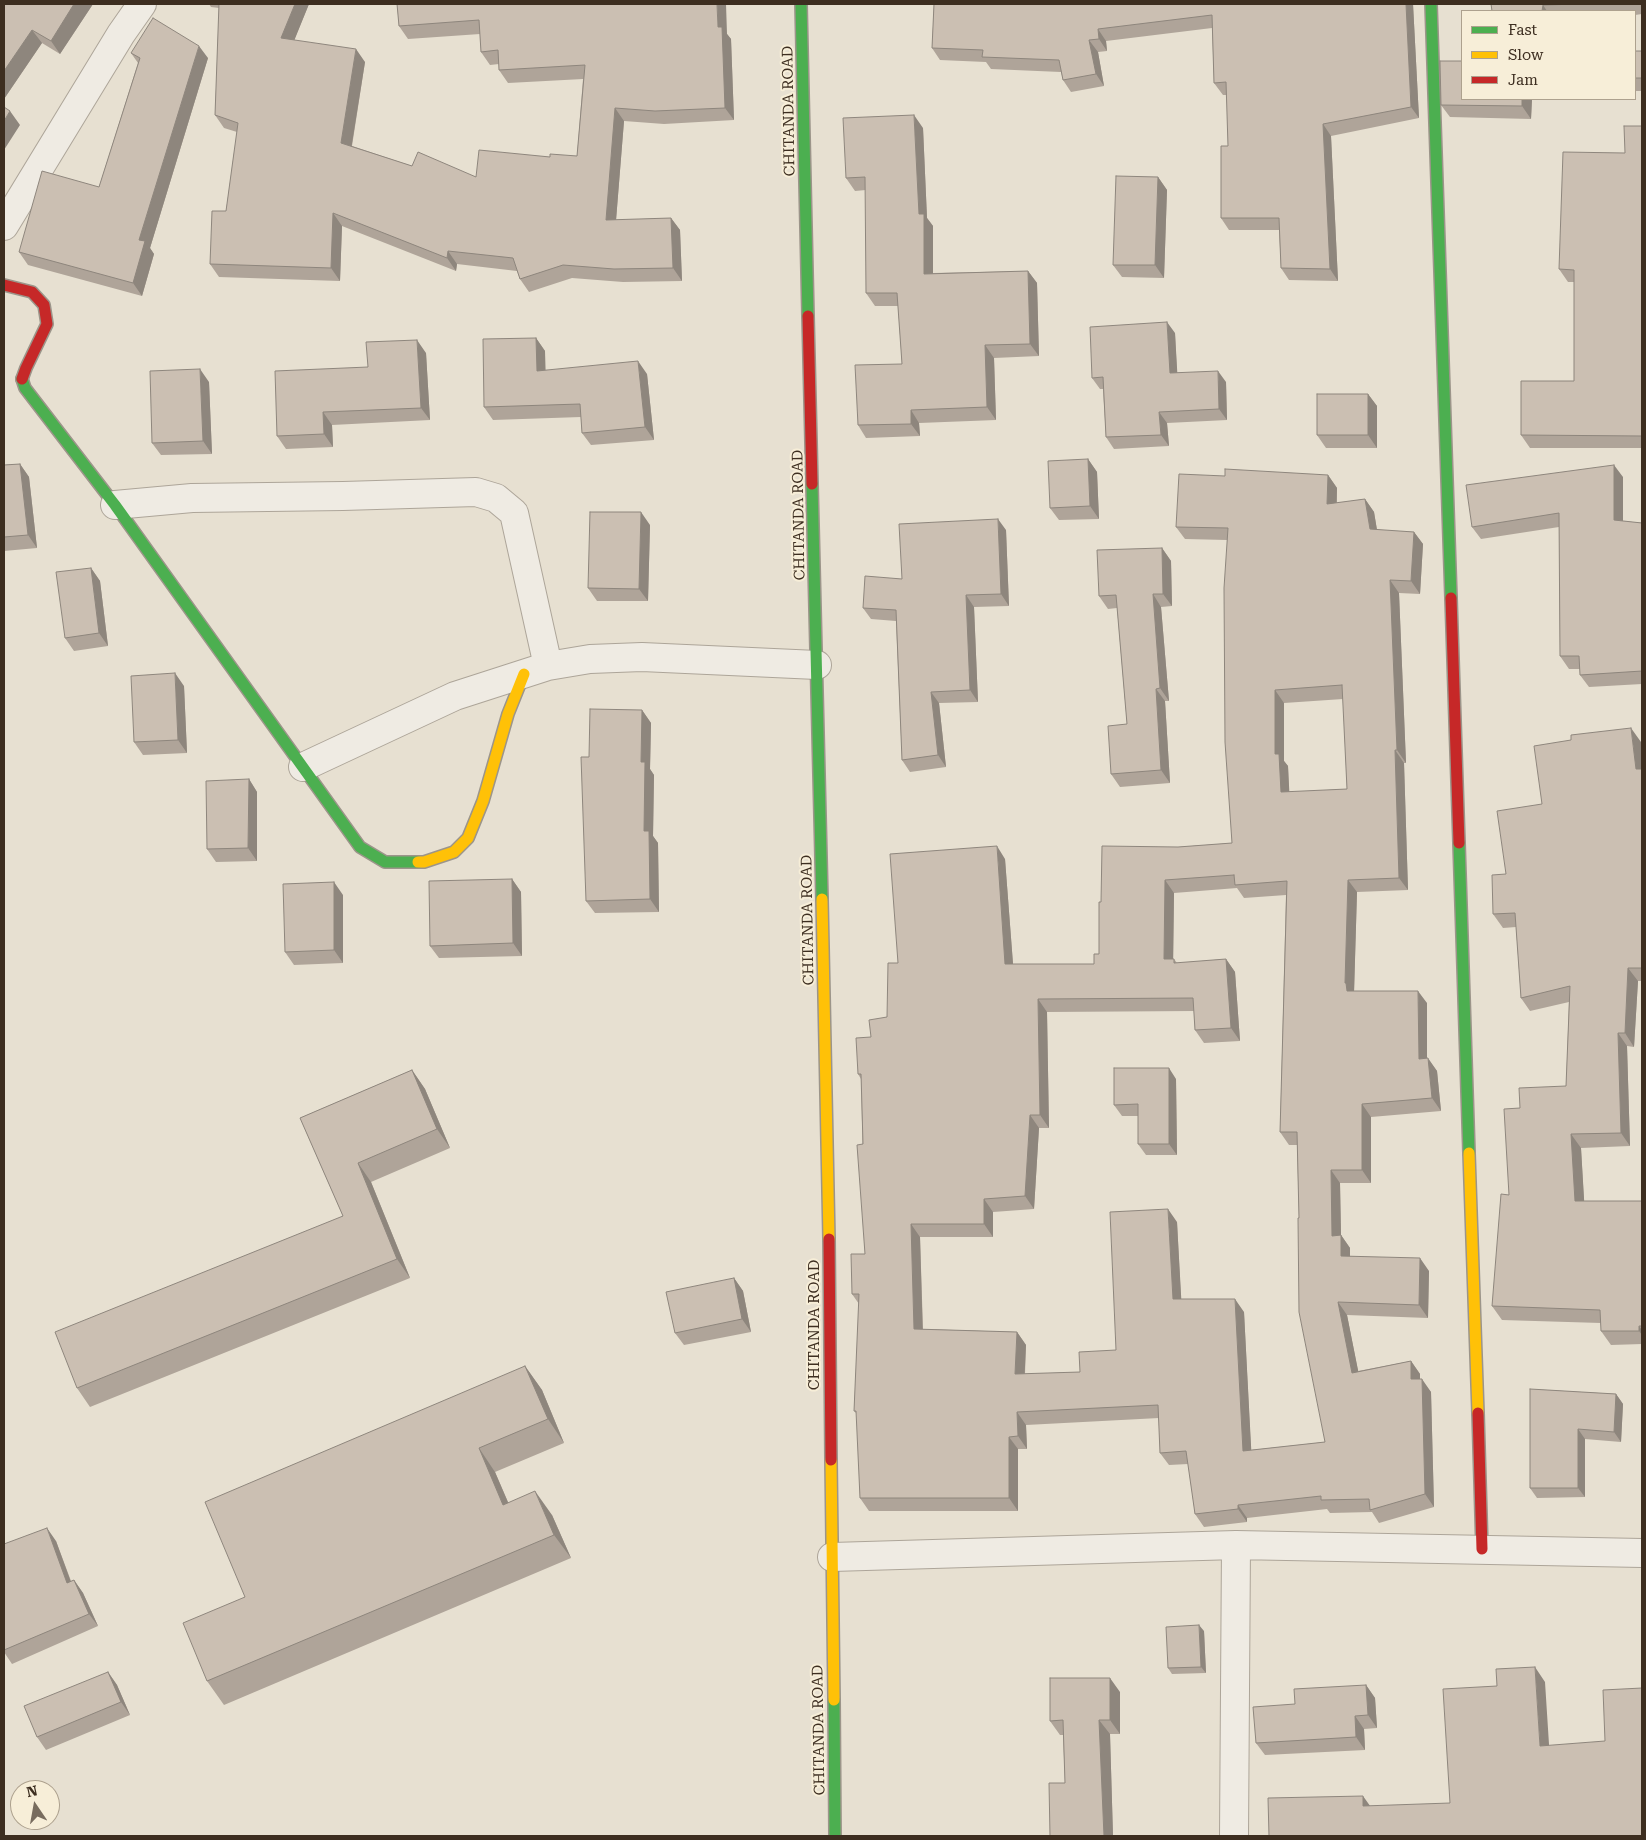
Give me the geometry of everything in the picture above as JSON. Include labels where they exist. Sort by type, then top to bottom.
[{"type":"street","points":[[4,226],[121,34],[142,4]]},
{"type":"street","name":"CHITANDA ROAD","points":[[801,4],[828,1150],[835,1836]]},
{"type":"street","points":[[1430,4],[1482,1549]]},
{"type":"street","points":[[4,285],[32,292],[44,305],[47,324],[22,378],[24,388],[115,505],[360,847],[386,862],[424,862],[454,852],[468,838],[483,801],[508,714],[536,670],[514,513],[496,498],[476,492],[192,498],[115,505]]},
{"type":"street","points":[[303,767],[454,696],[536,670],[590,659],[642,657],[817,665]]},
{"type":"street","points":[[1234,1836],[1236,1545]]},
{"type":"street","points":[[832,1558],[1236,1545],[1642,1553]]},
{"type":"building","points":[[4,4],[74,4],[51,41],[32,30],[4,71]]},
{"type":"building","points":[[219,4],[295,4],[281,38],[356,49],[341,143],[412,166],[418,152],[476,177],[479,150],[550,157],[550,154],[577,156],[585,65],[499,70],[498,50],[481,52],[479,20],[399,26],[397,4],[717,4],[718,27],[722,27],[725,108],[655,111],[615,108],[606,220],[671,218],[673,268],[614,269],[563,265],[520,279],[513,258],[448,251],[447,258],[333,213],[331,268],[210,264],[212,211],[226,211],[238,123],[215,115]]},
{"type":"building","points":[[934,4],[1406,4],[1411,107],[1323,124],[1330,269],[1281,268],[1279,218],[1221,218],[1221,146],[1228,146],[1226,82],[1214,83],[1212,15],[1098,29],[1099,39],[1089,40],[1096,74],[1063,80],[1059,60],[982,57],[983,50],[932,48]]},
{"type":"building","points":[[1491,4],[1579,4],[1543,5],[1542,10],[1492,10]]},
{"type":"building","points":[[153,18],[199,46],[139,240],[145,241],[133,283],[19,252],[42,171],[99,187],[140,58],[131,53]]},
{"type":"building","points":[[1636,51],[1642,51],[1642,78],[1636,78]]},
{"type":"building","points":[[1440,61],[1461,61],[1461,100],[1522,100],[1522,106],[1441,105]]},
{"type":"building","points":[[4,107],[10,111],[4,121]]},
{"type":"building","points":[[914,115],[919,214],[924,214],[924,274],[1028,271],[1030,344],[985,345],[987,407],[911,410],[911,424],[858,425],[855,365],[902,364],[897,293],[866,293],[865,177],[846,178],[843,118]]},
{"type":"building","points":[[1624,126],[1642,126],[1642,436],[1521,435],[1521,381],[1574,381],[1574,270],[1559,269],[1563,152],[1625,153]]},
{"type":"building","points":[[1116,176],[1158,177],[1155,265],[1113,265]]},
{"type":"building","points":[[1167,322],[1170,373],[1218,371],[1219,409],[1159,412],[1161,435],[1106,437],[1103,377],[1092,378],[1090,327]]},
{"type":"building","points":[[536,338],[537,371],[638,361],[645,427],[582,433],[580,404],[484,407],[483,339]]},
{"type":"building","points":[[417,340],[421,408],[323,412],[324,434],[277,436],[275,371],[368,367],[366,342]]},
{"type":"building","points":[[200,369],[203,441],[152,443],[150,371]]},
{"type":"building","points":[[1317,394],[1368,394],[1368,435],[1317,435]]},
{"type":"building","points":[[1088,459],[1090,506],[1050,508],[1048,461]]},
{"type":"building","points":[[20,464],[28,535],[4,537],[4,465]]},
{"type":"building","points":[[1614,465],[1614,520],[1642,523],[1642,671],[1580,675],[1579,656],[1560,656],[1559,513],[1472,527],[1466,485]]},
{"type":"building","points":[[1225,469],[1328,475],[1327,504],[1365,499],[1370,529],[1414,532],[1411,581],[1390,580],[1397,750],[1395,750],[1399,878],[1348,880],[1345,983],[1347,991],[1418,991],[1419,1059],[1428,1058],[1432,1098],[1362,1104],[1362,1170],[1331,1170],[1332,1236],[1341,1235],[1341,1256],[1420,1258],[1419,1305],[1338,1302],[1352,1373],[1411,1361],[1411,1379],[1422,1379],[1425,1494],[1370,1510],[1369,1499],[1321,1500],[1321,1496],[1238,1505],[1238,1509],[1195,1514],[1186,1451],[1160,1453],[1158,1405],[1017,1412],[1018,1436],[1009,1437],[1009,1498],[860,1498],[856,1411],[854,1411],[859,1294],[852,1294],[851,1254],[865,1254],[857,1145],[863,1144],[861,1074],[858,1074],[856,1038],[871,1037],[869,1020],[887,1017],[888,963],[898,963],[890,854],[997,846],[1005,964],[1094,964],[1094,954],[1099,954],[1102,846],[1178,847],[1232,843],[1225,742],[1224,588],[1228,528],[1176,527],[1179,474],[1225,476]],"holes":[[[1342,685],[1347,789],[1281,792],[1279,754],[1275,754],[1275,690]],[[1234,875],[1235,885],[1287,881],[1280,1132],[1297,1132],[1299,1312],[1325,1442],[1243,1451],[1235,1299],[1173,1299],[1168,1209],[1110,1212],[1116,1350],[1079,1352],[1080,1372],[1015,1374],[1017,1332],[914,1329],[911,1224],[984,1224],[984,1199],[1025,1196],[1030,1115],[1040,1115],[1038,999],[1193,998],[1195,1030],[1231,1028],[1226,959],[1174,963],[1174,959],[1164,959],[1165,880]]]},
{"type":"building","points":[[590,512],[641,512],[639,589],[588,588]]},
{"type":"building","points":[[998,519],[1001,594],[966,595],[970,690],[931,692],[938,755],[902,760],[896,610],[863,608],[865,576],[902,579],[899,524]]},
{"type":"building","points":[[1162,548],[1163,594],[1153,594],[1160,688],[1156,689],[1161,770],[1111,774],[1108,726],[1127,724],[1116,595],[1099,596],[1097,550]]},
{"type":"building","points":[[91,568],[99,633],[65,638],[56,572]]},
{"type":"building","points":[[175,673],[178,740],[134,742],[131,676]]},
{"type":"building","points":[[590,709],[642,710],[641,762],[645,762],[644,831],[649,831],[650,899],[586,901],[581,757],[589,757]]},
{"type":"building","points":[[1631,728],[1636,769],[1642,769],[1642,968],[1628,968],[1625,1033],[1618,1033],[1621,1133],[1571,1134],[1575,1201],[1642,1201],[1642,1326],[1639,1326],[1639,1331],[1601,1331],[1600,1310],[1492,1306],[1501,1194],[1509,1195],[1504,1109],[1520,1108],[1519,1088],[1566,1086],[1570,986],[1521,998],[1515,913],[1493,914],[1492,875],[1506,874],[1497,811],[1542,804],[1534,746],[1571,740],[1571,735]]},
{"type":"building","points":[[249,779],[248,848],[207,849],[206,781]]},
{"type":"building","points":[[512,879],[513,943],[430,946],[429,881]]},
{"type":"building","points":[[334,882],[334,950],[285,952],[283,884]]},
{"type":"building","points":[[1114,1068],[1169,1068],[1169,1144],[1138,1144],[1138,1104],[1114,1105]]},
{"type":"building","points":[[412,1070],[437,1129],[358,1163],[397,1259],[77,1388],[55,1332],[343,1216],[300,1118]]},
{"type":"building","points":[[734,1278],[742,1319],[675,1333],[666,1292]]},
{"type":"building","points":[[525,1366],[548,1419],[479,1448],[503,1505],[535,1491],[554,1535],[207,1681],[183,1623],[245,1597],[205,1502]]},
{"type":"building","points":[[1530,1389],[1616,1394],[1614,1432],[1578,1429],[1578,1488],[1530,1488]]},
{"type":"building","points":[[47,1528],[67,1583],[74,1580],[89,1614],[4,1650],[4,1544]]},
{"type":"building","points":[[1199,1625],[1201,1667],[1168,1668],[1166,1627]]},
{"type":"building","points":[[1535,1667],[1540,1746],[1605,1741],[1603,1690],[1642,1688],[1642,1836],[1269,1836],[1268,1798],[1363,1796],[1363,1806],[1450,1803],[1443,1689],[1497,1686],[1496,1669]]},
{"type":"building","points":[[108,1672],[121,1702],[37,1737],[24,1706]]},
{"type":"building","points":[[1050,1678],[1110,1678],[1110,1720],[1099,1720],[1104,1836],[1050,1836],[1049,1783],[1065,1783],[1063,1720],[1050,1721]]},
{"type":"building","points":[[1366,1685],[1368,1715],[1355,1716],[1356,1737],[1256,1743],[1253,1707],[1295,1704],[1294,1689]]},
{"type":"traffic: fast","points":[[801,4],[808,316]]},
{"type":"traffic: fast","points":[[1431,4],[1451,598]]},
{"type":"traffic: fast","points":[[22,379],[25,388],[115,505],[360,847],[385,862],[418,862]]},
{"type":"traffic: fast","points":[[812,484],[822,899]]},
{"type":"traffic: fast","points":[[1459,843],[1469,1153]]},
{"type":"traffic: fast","points":[[834,1700],[835,1836]]},
{"type":"traffic: slow","points":[[418,862],[424,862],[454,852],[468,838],[483,801],[508,714],[524,674]]},
{"type":"traffic: slow","points":[[822,899],[829,1239]]},
{"type":"traffic: slow","points":[[1469,1153],[1478,1413]]},
{"type":"traffic: slow","points":[[831,1460],[834,1700]]},
{"type":"traffic: jam","points":[[4,285],[32,292],[44,305],[47,324],[22,379]]},
{"type":"traffic: jam","points":[[808,316],[812,484]]},
{"type":"traffic: jam","points":[[1451,598],[1459,843]]},
{"type":"traffic: jam","points":[[829,1239],[831,1460]]},
{"type":"traffic: jam","points":[[1478,1413],[1482,1549]]}]
